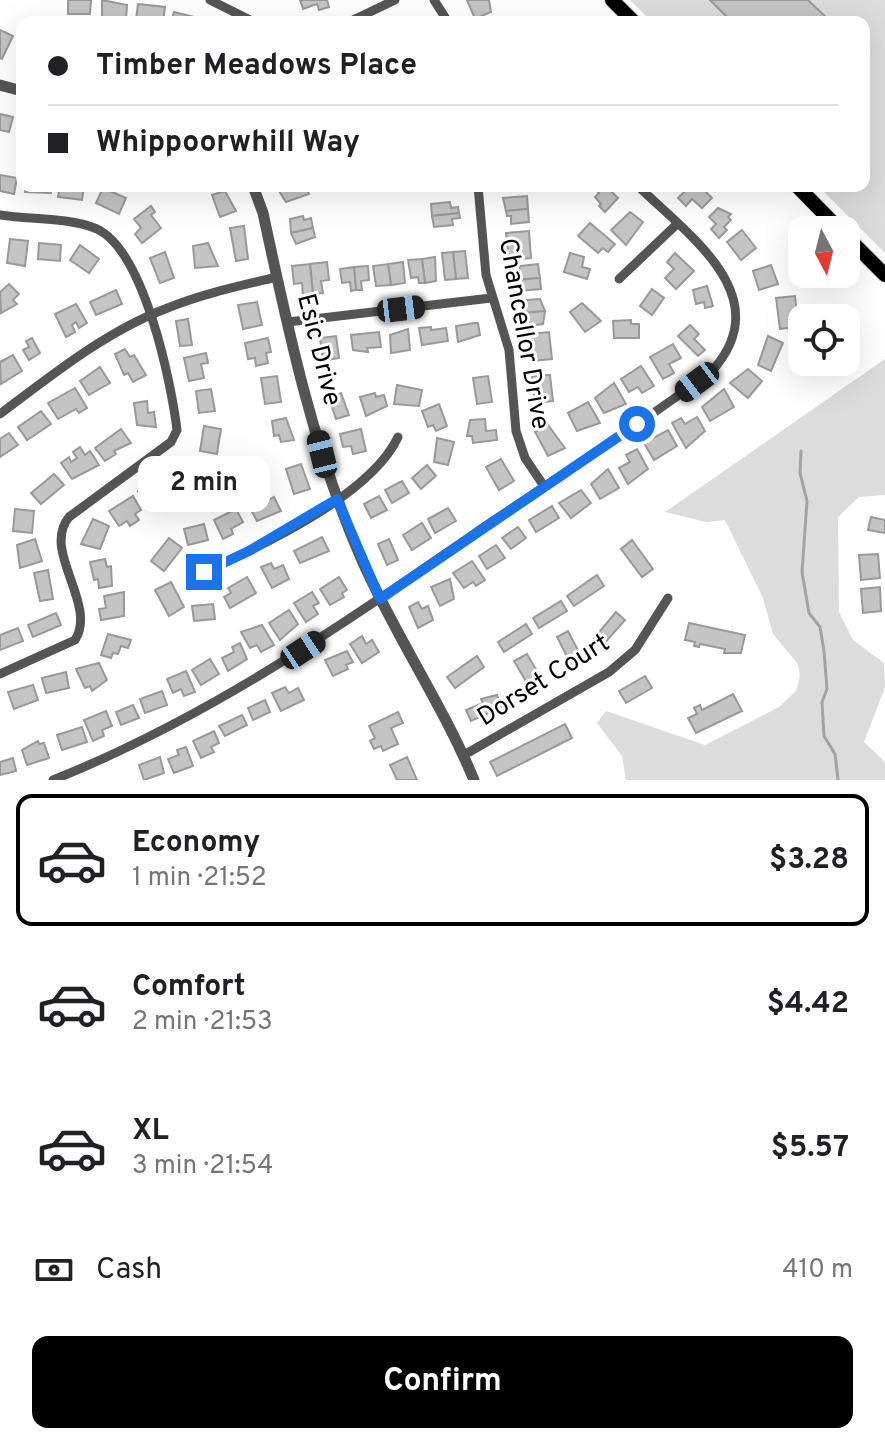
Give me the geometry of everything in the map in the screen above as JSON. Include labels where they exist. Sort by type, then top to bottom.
[{"type":"main road","points":[[612,0],[628,16]]},
{"type":"main road","points":[[803,192],[826,216]]},
{"type":"main road","points":[[860,250],[885,275]]},
{"type":"street","points":[[210,0],[242,16]]},
{"type":"street","points":[[362,16],[395,0]]},
{"type":"street","name":"Esic Drive","points":[[255,192],[337,499],[380,599],[464,755],[474,780]]},
{"type":"street","name":"Chancellor Drive","points":[[479,192],[491,298],[509,350],[520,446],[544,486]]},
{"type":"street","points":[[53,780],[147,740],[226,699],[380,599],[712,371],[724,355],[734,329],[732,292],[715,262],[644,192]]},
{"type":"street","points":[[0,215],[83,224],[104,233],[127,257],[149,315],[176,422],[175,436],[69,517],[63,526],[62,542],[81,627],[75,640],[0,674]]},
{"type":"street","points":[[619,279],[677,224]]},
{"type":"street","points":[[0,414],[118,331],[149,315],[195,297],[277,277]]},
{"type":"street","points":[[288,322],[491,298]]},
{"type":"street","points":[[204,572],[249,551],[337,499],[375,472],[398,437]]},
{"type":"street","name":"Dorset Court","points":[[464,755],[609,672],[635,650],[668,598]]},
{"type":"shaded area","points":[[630,0],[885,0],[885,253],[860,228],[860,216],[848,216],[824,192],[870,192],[870,16],[646,16]]},
{"type":"shaded area","points":[[885,359],[885,495],[859,497],[838,517],[839,612],[853,640],[884,663],[885,687],[864,742],[885,762],[885,780],[626,780],[622,756],[597,723],[606,711],[705,745],[779,707],[796,691],[800,676],[798,664],[773,634],[763,598],[725,520],[706,522],[665,512]]},
{"type":"building","points":[[68,0],[91,0],[90,14],[68,14]]},
{"type":"building","points":[[102,0],[127,5],[126,16],[102,16]]},
{"type":"building","points":[[300,0],[327,0],[329,7],[319,10],[317,4],[303,9]]},
{"type":"building","points":[[467,0],[489,0],[491,12],[474,16]]},
{"type":"building","points":[[710,0],[808,0],[825,16],[726,16]]},
{"type":"building","points":[[138,4],[165,7],[164,16],[136,16]]},
{"type":"building","points":[[0,30],[13,36],[2,59],[0,58]]},
{"type":"building","points":[[0,114],[13,117],[9,132],[0,130]]},
{"type":"building","points":[[0,175],[16,178],[14,194],[0,191]]},
{"type":"building","points":[[59,192],[83,192],[82,200],[58,197]]},
{"type":"building","points":[[101,192],[112,192],[126,198],[119,214],[96,203]]},
{"type":"building","points":[[226,192],[236,211],[220,217],[212,195]]},
{"type":"building","points":[[280,192],[309,194],[286,202]]},
{"type":"building","points":[[612,192],[618,198],[605,212],[595,197],[599,193]]},
{"type":"building","points":[[684,192],[706,192],[712,198],[702,208],[692,199],[686,206],[678,198]]},
{"type":"building","points":[[527,196],[528,209],[506,211],[503,198]]},
{"type":"building","points":[[450,202],[451,208],[458,207],[459,213],[432,216],[431,204]]},
{"type":"building","points":[[151,206],[155,212],[151,215],[161,228],[142,243],[135,234],[141,228],[134,219]]},
{"type":"building","points":[[718,208],[731,214],[728,217],[731,220],[724,227],[727,230],[719,238],[711,229],[716,224],[709,217]]},
{"type":"building","points":[[528,209],[529,222],[511,224],[511,216],[507,216],[506,211]]},
{"type":"building","points":[[630,212],[643,222],[626,245],[611,230]]},
{"type":"building","points":[[459,213],[460,218],[452,219],[453,225],[434,227],[432,216]]},
{"type":"building","points":[[303,216],[304,220],[311,218],[313,228],[291,233],[290,219]]},
{"type":"building","points":[[590,223],[615,244],[608,252],[603,248],[598,253],[578,236]]},
{"type":"building","points":[[244,226],[248,259],[236,261],[230,228]]},
{"type":"building","points":[[313,228],[315,237],[296,244],[291,233]]},
{"type":"building","points":[[742,230],[756,248],[741,260],[727,242]]},
{"type":"building","points":[[529,231],[531,258],[509,260],[506,233]]},
{"type":"building","points":[[10,239],[28,241],[25,266],[7,263]]},
{"type":"building","points":[[39,243],[61,245],[60,261],[38,259]]},
{"type":"building","points":[[208,243],[218,266],[195,268],[193,246]]},
{"type":"building","points":[[80,245],[99,259],[89,273],[70,260]]},
{"type":"building","points":[[465,251],[468,278],[456,279],[453,252]]},
{"type":"building","points":[[165,252],[174,278],[160,283],[150,258]]},
{"type":"building","points":[[453,252],[456,279],[445,280],[442,253]]},
{"type":"building","points":[[570,253],[584,257],[582,267],[590,269],[587,279],[564,272]]},
{"type":"building","points":[[675,253],[694,271],[676,289],[665,278],[674,269],[667,262]]},
{"type":"building","points":[[435,257],[436,281],[425,283],[422,259]]},
{"type":"building","points":[[422,259],[425,283],[419,283],[418,277],[411,278],[408,260]]},
{"type":"building","points":[[327,262],[329,280],[321,281],[323,293],[313,294],[310,264]]},
{"type":"building","points":[[403,262],[405,283],[391,285],[388,264]]},
{"type":"building","points":[[310,264],[313,294],[303,296],[302,283],[294,284],[292,266]]},
{"type":"building","points":[[388,264],[391,285],[376,286],[373,266]]},
{"type":"building","points":[[538,264],[540,278],[517,280],[520,266]]},
{"type":"building","points":[[771,265],[778,284],[759,290],[753,271]]},
{"type":"building","points":[[368,266],[369,280],[361,281],[362,290],[356,290],[354,267]]},
{"type":"building","points":[[354,267],[356,290],[351,291],[350,282],[342,283],[340,269]]},
{"type":"building","points":[[540,278],[541,289],[518,291],[517,280]]},
{"type":"building","points":[[9,284],[19,294],[13,300],[17,304],[1,313],[0,292]]},
{"type":"building","points":[[707,286],[713,306],[705,308],[704,302],[696,304],[693,290]]},
{"type":"building","points":[[652,289],[664,298],[652,315],[640,306]]},
{"type":"building","points":[[116,290],[122,304],[96,315],[90,302]]},
{"type":"building","points":[[795,296],[796,304],[788,304],[788,328],[780,329],[776,298]]},
{"type":"building","points":[[540,299],[545,311],[524,313],[527,300]]},
{"type":"building","points":[[257,302],[262,325],[243,329],[238,305]]},
{"type":"building","points":[[582,303],[601,321],[585,332],[570,312]]},
{"type":"building","points":[[76,304],[87,323],[79,328],[76,322],[72,325],[75,332],[66,337],[55,314]]},
{"type":"building","points":[[545,311],[543,324],[529,326],[529,321],[525,322],[524,313]]},
{"type":"building","points":[[188,319],[192,345],[180,346],[176,321]]},
{"type":"building","points":[[631,320],[631,324],[639,324],[639,338],[614,338],[613,321]]},
{"type":"building","points":[[478,323],[480,335],[458,342],[456,326]]},
{"type":"building","points":[[690,325],[699,334],[694,339],[705,350],[698,356],[678,336]]},
{"type":"building","points":[[431,327],[431,330],[446,328],[448,341],[422,345],[419,328]]},
{"type":"building","points":[[408,329],[410,350],[391,353],[390,335]]},
{"type":"building","points":[[379,332],[381,347],[367,348],[368,352],[353,350],[351,335]]},
{"type":"building","points":[[549,332],[552,359],[532,361],[529,334]]},
{"type":"building","points":[[336,336],[339,358],[323,361],[320,338]]},
{"type":"building","points":[[768,336],[783,343],[771,371],[758,365]]},
{"type":"building","points":[[32,338],[40,353],[29,360],[23,350],[29,347],[26,341]]},
{"type":"building","points":[[268,338],[271,352],[266,353],[268,363],[256,366],[255,358],[248,359],[245,343]]},
{"type":"building","points":[[673,344],[681,358],[669,364],[674,373],[663,379],[650,357]]},
{"type":"building","points":[[125,349],[130,357],[134,355],[146,375],[133,382],[128,373],[124,375],[115,354]]},
{"type":"building","points":[[206,353],[208,363],[201,364],[204,378],[189,381],[184,358]]},
{"type":"building","points":[[13,355],[22,371],[1,384],[0,362]]},
{"type":"building","points":[[641,366],[654,386],[642,393],[638,387],[629,392],[621,379]]},
{"type":"building","points":[[100,367],[110,383],[89,395],[80,381]]},
{"type":"building","points":[[748,369],[762,381],[748,398],[730,383]]},
{"type":"building","points":[[550,375],[553,401],[535,403],[532,376]]},
{"type":"building","points":[[277,376],[281,402],[265,404],[261,378]]},
{"type":"building","points":[[488,376],[492,402],[477,404],[473,378]]},
{"type":"building","points":[[614,383],[626,404],[604,413],[595,398]]},
{"type":"building","points":[[397,385],[422,390],[419,406],[394,404]]},
{"type":"building","points":[[75,388],[87,408],[79,413],[76,409],[58,419],[48,403]]},
{"type":"building","points":[[211,389],[215,411],[199,413],[196,391]]},
{"type":"building","points":[[724,389],[734,407],[710,421],[702,407]]},
{"type":"building","points":[[341,393],[349,415],[336,419],[329,398]]},
{"type":"building","points":[[375,393],[376,397],[384,395],[387,406],[366,416],[360,397]]},
{"type":"building","points":[[147,401],[148,413],[154,412],[156,427],[137,425],[134,403]]},
{"type":"building","points":[[588,402],[600,423],[577,431],[568,413]]},
{"type":"building","points":[[439,404],[447,426],[436,431],[433,425],[428,427],[422,411]]},
{"type":"building","points":[[41,411],[51,424],[27,440],[18,427]]},
{"type":"building","points":[[697,417],[705,431],[686,448],[672,423],[681,418],[685,424]]},
{"type":"building","points":[[286,418],[294,440],[281,442],[279,435],[274,436],[272,421]]},
{"type":"building","points":[[485,419],[486,431],[496,430],[497,440],[473,443],[472,436],[467,436],[470,420]]},
{"type":"building","points":[[548,425],[565,448],[548,456],[535,432]]},
{"type":"building","points":[[204,426],[221,429],[217,454],[200,451]]},
{"type":"building","points":[[121,429],[131,443],[114,451],[116,454],[105,461],[95,448]]},
{"type":"building","points":[[361,429],[366,451],[353,454],[351,446],[343,447],[340,434]]},
{"type":"building","points":[[668,430],[677,446],[654,460],[644,443]]},
{"type":"building","points":[[9,433],[18,445],[0,457],[0,439]]},
{"type":"building","points":[[437,438],[454,442],[448,465],[434,462]]},
{"type":"building","points":[[80,447],[85,455],[90,451],[99,465],[72,479],[61,463],[69,457],[71,462],[77,458],[73,452]]},
{"type":"building","points":[[637,449],[648,469],[628,484],[619,468],[630,462],[626,455]]},
{"type":"building","points":[[501,459],[514,481],[499,490],[486,467]]},
{"type":"building","points":[[178,463],[182,470],[195,463],[202,473],[177,488],[166,470]]},
{"type":"building","points":[[301,464],[310,489],[294,494],[286,469]]},
{"type":"building","points":[[427,465],[436,476],[421,489],[412,478]]},
{"type":"building","points":[[608,469],[619,488],[600,499],[591,484]]},
{"type":"building","points":[[54,474],[64,485],[41,504],[31,493]]},
{"type":"building","points":[[160,478],[167,490],[146,504],[138,491]]},
{"type":"building","points":[[402,481],[409,493],[392,503],[385,490]]},
{"type":"building","points":[[581,490],[591,503],[571,518],[559,503]]},
{"type":"building","points":[[133,496],[141,510],[135,514],[139,520],[130,526],[127,521],[119,526],[109,511]]},
{"type":"building","points":[[379,496],[387,510],[371,518],[364,504]]},
{"type":"building","points":[[274,497],[281,511],[257,521],[251,510]]},
{"type":"building","points":[[552,506],[559,518],[536,532],[529,520]]},
{"type":"building","points":[[448,508],[456,521],[435,533],[428,519]]},
{"type":"building","points":[[15,509],[34,511],[32,533],[13,531]]},
{"type":"building","points":[[236,509],[243,522],[231,529],[233,534],[223,539],[214,520]]},
{"type":"building","points":[[871,517],[885,520],[885,533],[868,530]]},
{"type":"building","points":[[93,519],[109,526],[100,549],[81,544]]},
{"type":"building","points":[[422,523],[431,538],[412,550],[403,535]]},
{"type":"building","points":[[204,524],[208,540],[188,545],[184,529]]},
{"type":"building","points":[[518,527],[526,538],[511,549],[502,538]]},
{"type":"building","points":[[322,537],[329,551],[300,563],[294,551]]},
{"type":"building","points":[[169,538],[182,548],[164,571],[151,561]]},
{"type":"building","points":[[35,539],[42,561],[20,568],[17,545]]},
{"type":"building","points":[[389,539],[398,560],[387,565],[378,544]]},
{"type":"building","points":[[632,540],[653,569],[642,577],[621,549]]},
{"type":"building","points":[[496,545],[505,558],[487,569],[479,556]]},
{"type":"building","points":[[878,554],[880,578],[861,580],[859,555]]},
{"type":"building","points":[[105,559],[107,567],[111,566],[112,586],[99,588],[90,562]]},
{"type":"building","points":[[472,561],[485,580],[476,586],[473,582],[464,588],[453,573]]},
{"type":"building","points":[[271,563],[274,569],[283,565],[289,579],[272,588],[261,567]]},
{"type":"building","points":[[48,570],[53,599],[40,601],[34,573]]},
{"type":"building","points":[[597,575],[604,586],[574,606],[567,596]]},
{"type":"building","points":[[247,577],[256,593],[230,608],[224,597],[231,593],[228,588]]},
{"type":"building","points":[[339,577],[347,590],[342,593],[344,597],[330,605],[320,589]]},
{"type":"building","points":[[450,579],[454,599],[440,606],[431,587]]},
{"type":"building","points":[[171,582],[184,607],[169,616],[155,590]]},
{"type":"building","points":[[880,587],[881,611],[863,613],[861,589]]},
{"type":"building","points":[[124,592],[124,616],[101,620],[99,609],[106,608],[104,596]]},
{"type":"building","points":[[312,592],[319,603],[313,606],[318,614],[306,622],[294,603]]},
{"type":"building","points":[[561,601],[567,611],[539,628],[533,618]]},
{"type":"building","points":[[418,602],[422,609],[428,606],[433,620],[418,628],[409,607]]},
{"type":"building","points":[[213,604],[215,619],[194,621],[192,606]]},
{"type":"building","points":[[289,610],[298,624],[280,640],[269,623]]},
{"type":"building","points":[[616,612],[625,620],[603,645],[594,638]]},
{"type":"building","points":[[56,613],[61,625],[33,637],[28,625]]},
{"type":"building","points":[[689,623],[745,635],[741,653],[724,653],[725,649],[700,644],[699,647],[694,646],[695,642],[685,640]]},
{"type":"building","points":[[526,624],[532,634],[504,652],[498,642]]},
{"type":"building","points":[[262,625],[274,645],[261,652],[257,645],[250,648],[241,632]]},
{"type":"building","points":[[18,628],[23,641],[0,650],[0,635]]},
{"type":"building","points":[[568,631],[583,660],[572,666],[557,637]]},
{"type":"building","points":[[108,634],[131,640],[128,648],[121,646],[118,654],[113,653],[111,658],[101,655]]},
{"type":"building","points":[[362,636],[366,644],[372,640],[379,652],[362,663],[350,644]]},
{"type":"building","points":[[240,643],[247,659],[228,671],[222,658],[234,652],[232,647]]},
{"type":"building","points":[[347,651],[353,662],[346,665],[348,669],[333,676],[325,660]]},
{"type":"building","points":[[527,654],[544,683],[531,690],[514,661]]},
{"type":"building","points":[[477,656],[484,667],[455,688],[447,677]]},
{"type":"building","points":[[210,659],[219,674],[201,685],[192,670]]},
{"type":"building","points":[[99,663],[107,680],[92,691],[90,686],[85,688],[76,669]]},
{"type":"building","points":[[186,671],[195,692],[184,696],[181,689],[173,693],[167,679]]},
{"type":"building","points":[[66,672],[69,688],[46,693],[42,678]]},
{"type":"building","points":[[645,676],[652,688],[626,703],[619,691]]},
{"type":"building","points":[[33,685],[38,700],[14,709],[8,692]]},
{"type":"building","points":[[285,687],[289,693],[298,688],[304,700],[281,711],[272,693]]},
{"type":"building","points":[[162,691],[167,705],[145,713],[140,699]]},
{"type":"building","points":[[733,694],[742,711],[696,733],[688,718],[697,714],[694,708],[700,705],[702,710]]},
{"type":"building","points":[[497,695],[502,707],[471,721],[466,710],[483,703],[481,699]]},
{"type":"building","points":[[265,700],[270,712],[253,720],[248,708]]},
{"type":"building","points":[[133,705],[139,718],[121,725],[116,712]]},
{"type":"building","points":[[106,711],[112,726],[102,730],[104,736],[93,741],[84,720]]},
{"type":"building","points":[[398,712],[403,723],[391,728],[398,744],[383,751],[381,746],[374,749],[370,741],[375,738],[369,726]]},
{"type":"building","points":[[242,715],[247,725],[225,736],[219,726]]},
{"type":"building","points":[[565,724],[572,738],[497,776],[490,762]]},
{"type":"building","points":[[82,727],[87,742],[62,750],[57,735]]},
{"type":"building","points":[[214,731],[219,743],[211,747],[214,752],[201,758],[193,741]]},
{"type":"building","points":[[38,741],[39,744],[44,743],[49,758],[27,765],[22,750]]},
{"type":"building","points":[[186,747],[193,766],[174,773],[168,759],[179,755],[177,750]]},
{"type":"building","points":[[160,757],[164,773],[144,780],[139,765]]},
{"type":"building","points":[[407,757],[417,780],[397,780],[390,765]]},
{"type":"building","points":[[13,758],[16,771],[0,775],[0,762]]},
{"type":"waterway","points":[[801,451],[800,473],[807,501],[802,572],[809,613],[820,627],[827,689],[822,702],[824,736],[835,754],[838,780]]},
{"type":"route","points":[[204,572],[249,551],[337,499],[380,599],[637,424]]}]
